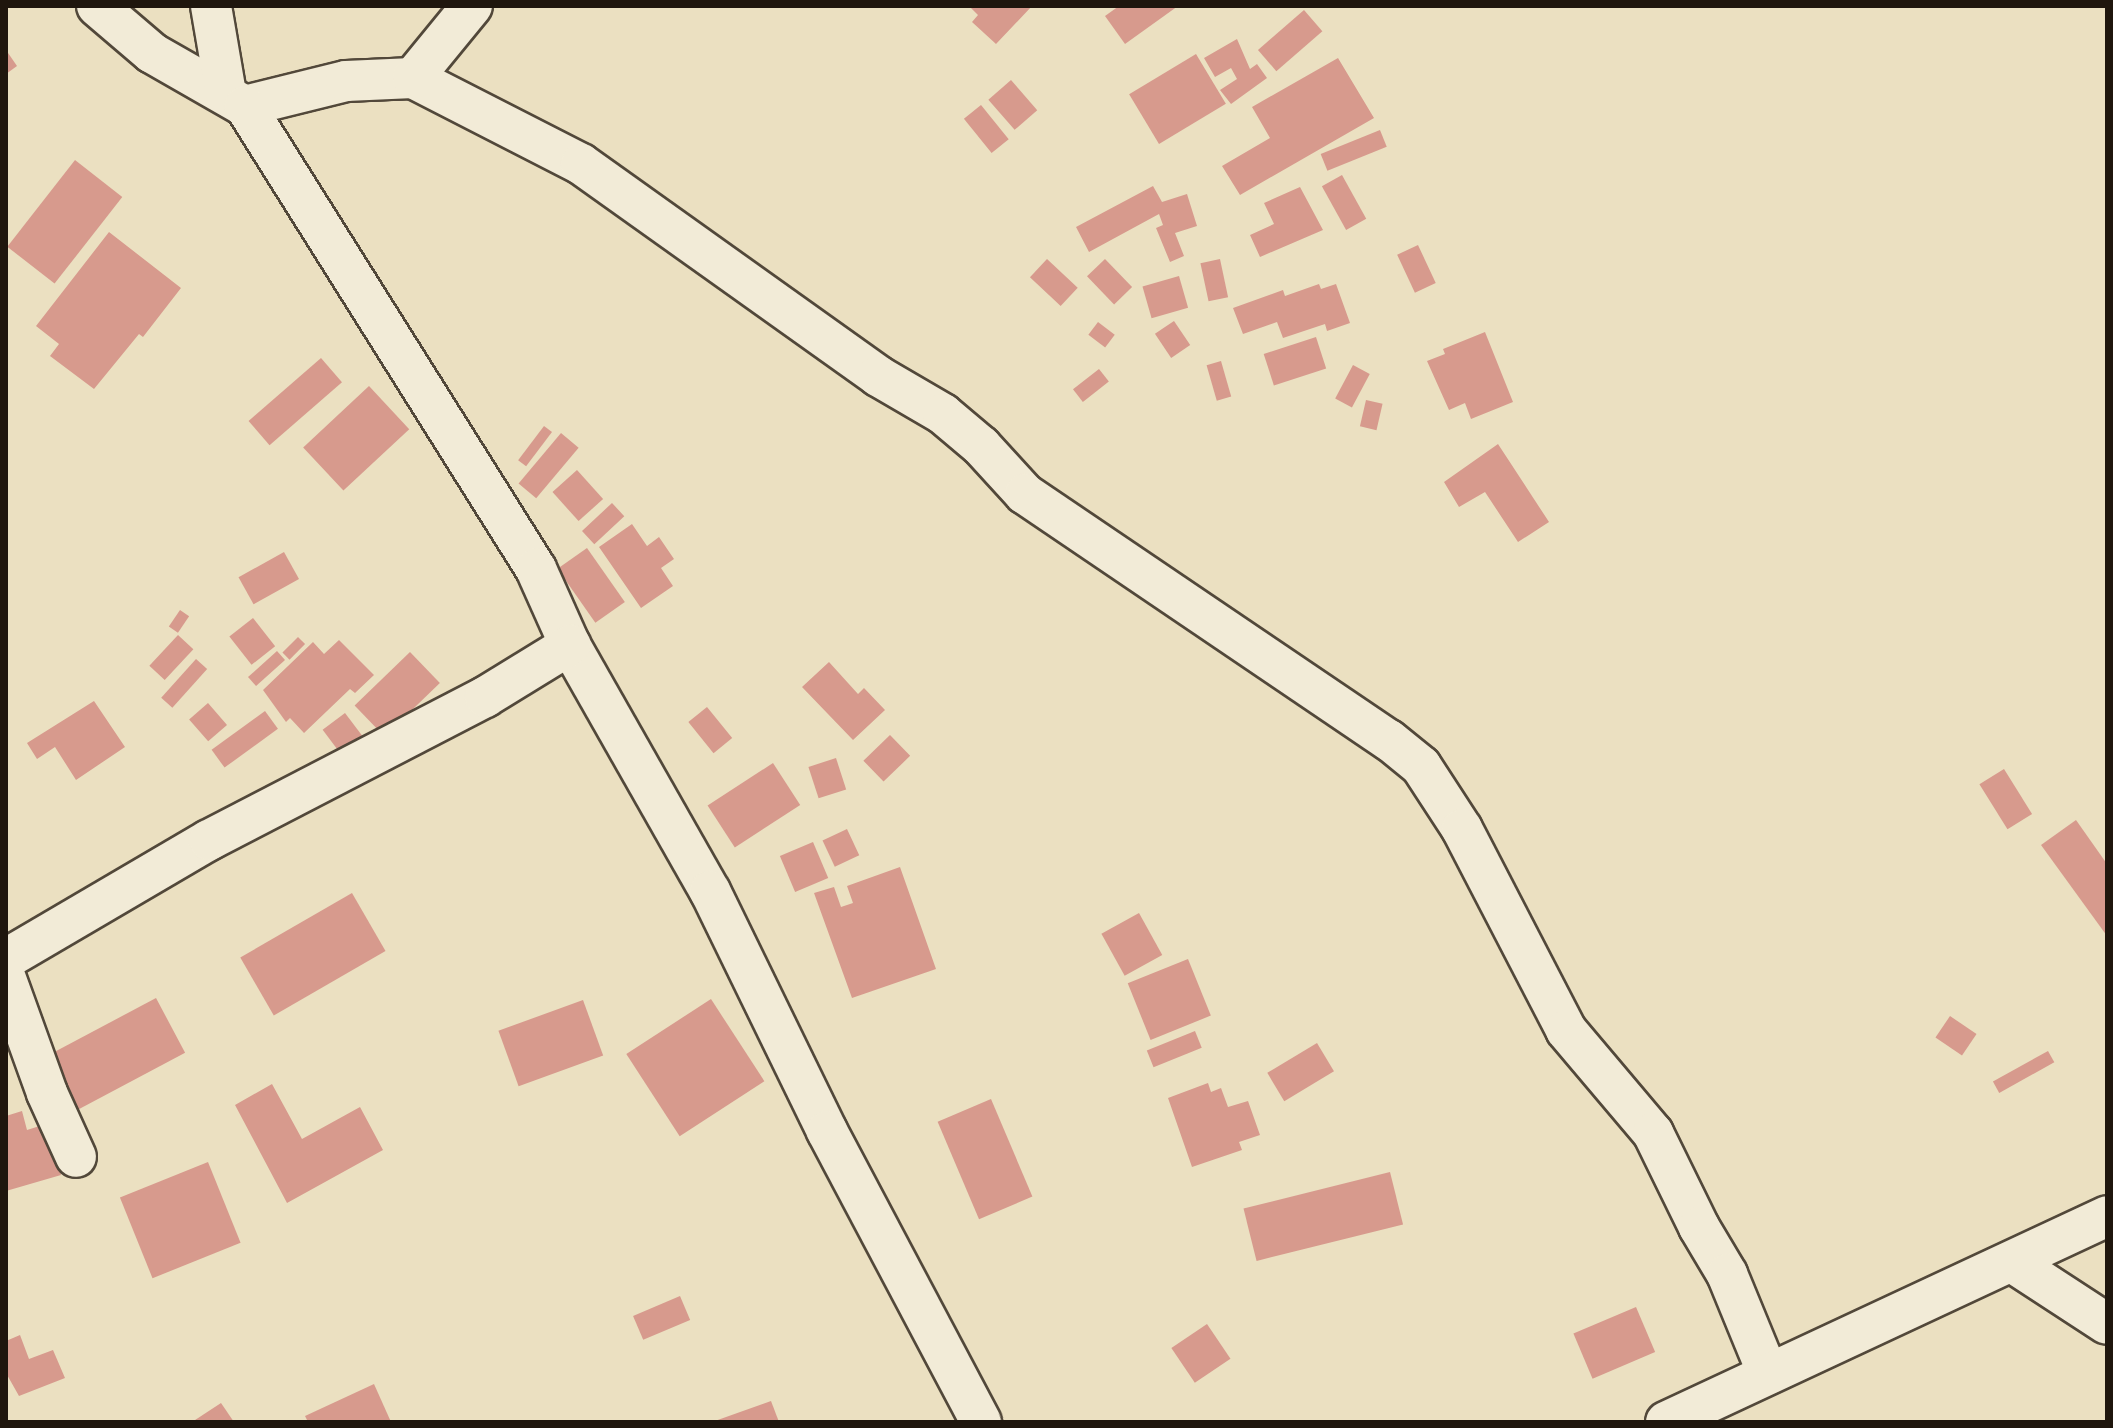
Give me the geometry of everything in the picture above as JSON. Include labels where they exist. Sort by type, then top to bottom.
[{"type":"street","points":[[97,6],[152,53],[236,100],[346,81],[413,78],[581,164],[878,376],[943,414],[981,446],[1025,494],[1389,740],[1421,766],[1462,829],[1566,1030],[1653,1133],[1699,1227],[1727,1274],[1768,1374]]},
{"type":"street","points":[[211,6],[236,100],[536,569],[570,645],[710,891],[827,1131],[981,1422]]},
{"type":"street","points":[[413,78],[472,6]]},
{"type":"street","points":[[6,959],[209,840],[472,704],[570,645]]},
{"type":"street","points":[[6,979],[47,1093],[76,1157]]},
{"type":"street","points":[[1666,1422],[2107,1216]]},
{"type":"street","points":[[2012,1262],[2107,1324]]},
{"type":"building","points":[[969,6],[1032,6],[996,44],[972,22],[978,15]]},
{"type":"building","points":[[1119,6],[1178,6],[1125,44],[1105,16]]},
{"type":"building","points":[[1304,10],[1322,31],[1276,71],[1258,50]]},
{"type":"building","points":[[1237,39],[1250,69],[1257,64],[1267,78],[1231,104],[1220,90],[1237,79],[1231,68],[1215,77],[1204,58]]},
{"type":"building","points":[[6,50],[17,66],[6,74]]},
{"type":"building","points":[[1196,54],[1226,104],[1159,144],[1129,94]]},
{"type":"building","points":[[1338,58],[1374,118],[1240,195],[1222,166],[1270,138],[1252,107]]},
{"type":"building","points":[[1011,80],[1037,110],[1015,130],[988,100]]},
{"type":"building","points":[[981,105],[1009,139],[992,153],[964,119]]},
{"type":"building","points":[[1380,130],[1387,147],[1327,171],[1321,154]]},
{"type":"building","points":[[75,160],[122,197],[55,284],[7,247]]},
{"type":"building","points":[[1342,175],[1366,219],[1346,230],[1322,186]]},
{"type":"building","points":[[1153,186],[1162,202],[1187,194],[1197,226],[1175,233],[1184,256],[1170,262],[1156,228],[1163,225],[1159,214],[1089,252],[1076,227]]},
{"type":"building","points":[[1300,187],[1323,230],[1260,257],[1250,235],[1274,224],[1264,203]]},
{"type":"building","points":[[109,232],[181,288],[143,337],[139,334],[94,389],[50,356],[59,344],[36,326]]},
{"type":"building","points":[[1418,245],[1436,283],[1415,293],[1397,255]]},
{"type":"building","points":[[1047,259],[1078,288],[1061,306],[1030,277]]},
{"type":"building","points":[[1105,259],[1132,287],[1114,304],[1087,276]]},
{"type":"building","points":[[1220,259],[1228,297],[1209,301],[1200,263]]},
{"type":"building","points":[[1179,276],[1188,308],[1152,318],[1142,286]]},
{"type":"building","points":[[1319,284],[1321,289],[1336,284],[1350,323],[1327,331],[1325,324],[1283,338],[1277,322],[1243,334],[1233,308],[1283,290],[1285,296]]},
{"type":"building","points":[[1174,321],[1190,345],[1171,358],[1155,334]]},
{"type":"building","points":[[1098,322],[1115,335],[1105,347],[1088,335]]},
{"type":"building","points":[[1485,332],[1513,402],[1471,419],[1465,403],[1449,410],[1427,361],[1445,354],[1443,349]]},
{"type":"building","points":[[1316,337],[1326,368],[1274,385],[1264,354]]},
{"type":"building","points":[[321,358],[342,382],[270,445],[249,421]]},
{"type":"building","points":[[1221,361],[1231,397],[1217,401],[1207,365]]},
{"type":"building","points":[[1353,365],[1370,374],[1352,407],[1335,399]]},
{"type":"building","points":[[1099,369],[1109,382],[1083,402],[1073,389]]},
{"type":"building","points":[[369,386],[409,429],[343,491],[303,447]]},
{"type":"building","points":[[1366,400],[1383,404],[1376,430],[1360,426]]},
{"type":"building","points":[[544,426],[552,432],[526,466],[518,460]]},
{"type":"building","points":[[561,433],[579,448],[536,498],[519,484]]},
{"type":"building","points":[[1498,444],[1549,522],[1518,542],[1485,492],[1459,507],[1444,482]]},
{"type":"building","points":[[577,470],[603,499],[579,521],[552,492]]},
{"type":"building","points":[[612,503],[624,516],[594,544],[582,531]]},
{"type":"building","points":[[632,524],[647,546],[659,537],[674,559],[661,568],[673,586],[641,608],[599,547]]},
{"type":"building","points":[[587,548],[625,602],[595,623],[558,569]]},
{"type":"building","points":[[284,552],[299,579],[254,604],[239,577]]},
{"type":"building","points":[[180,610],[189,616],[178,633],[169,627]]},
{"type":"building","points":[[253,618],[275,646],[252,665],[229,636]]},
{"type":"building","points":[[178,635],[193,649],[165,680],[149,666]]},
{"type":"building","points":[[298,637],[305,644],[290,660],[282,653]]},
{"type":"building","points":[[339,640],[374,675],[355,693],[350,689],[304,733],[290,718],[286,722],[263,690],[313,642],[324,654]]},
{"type":"building","points":[[277,651],[285,660],[256,686],[248,677]]},
{"type":"building","points":[[410,652],[440,683],[384,736],[355,705]]},
{"type":"building","points":[[196,659],[207,669],[172,708],[161,698]]},
{"type":"building","points":[[829,662],[858,694],[864,688],[885,710],[853,740],[802,687]]},
{"type":"building","points":[[94,701],[125,747],[76,780],[55,747],[37,759],[27,743]]},
{"type":"building","points":[[208,703],[227,725],[208,741],[189,719]]},
{"type":"building","points":[[707,707],[732,738],[714,753],[688,722]]},
{"type":"building","points":[[265,711],[278,729],[225,768],[212,750]]},
{"type":"building","points":[[345,713],[368,743],[346,760],[323,730]]},
{"type":"building","points":[[890,735],[910,756],[884,782],[863,761]]},
{"type":"building","points":[[836,758],[846,789],[819,798],[808,767]]},
{"type":"building","points":[[773,763],[800,805],[735,847],[708,805]]},
{"type":"building","points":[[2004,769],[2032,814],[2007,829],[1979,784]]},
{"type":"building","points":[[2076,820],[2107,864],[2107,936],[2041,845]]},
{"type":"building","points":[[847,829],[859,855],[835,867],[823,840]]},
{"type":"building","points":[[813,842],[828,878],[795,892],[780,856]]},
{"type":"building","points":[[900,867],[936,969],[852,998],[814,893],[834,887],[841,907],[853,903],[847,886]]},
{"type":"building","points":[[352,893],[386,951],[274,1016],[240,958]]},
{"type":"building","points":[[1139,913],[1162,955],[1125,976],[1101,934]]},
{"type":"building","points":[[1188,959],[1211,1016],[1151,1040],[1128,983]]},
{"type":"building","points":[[156,998],[185,1053],[71,1113],[42,1059]]},
{"type":"building","points":[[711,999],[764,1081],[680,1136],[626,1054]]},
{"type":"building","points":[[583,1000],[603,1055],[519,1086],[498,1031]]},
{"type":"building","points":[[1950,1016],[1977,1034],[1962,1055],[1935,1038]]},
{"type":"building","points":[[1195,1031],[1202,1048],[1154,1067],[1147,1050]]},
{"type":"building","points":[[1317,1043],[1334,1071],[1284,1101],[1267,1073]]},
{"type":"building","points":[[2048,1051],[2054,1062],[1999,1093],[1993,1082]]},
{"type":"building","points":[[1208,1083],[1211,1092],[1221,1088],[1228,1107],[1248,1101],[1260,1135],[1239,1142],[1242,1150],[1192,1167],[1168,1098]]},
{"type":"building","points":[[272,1084],[302,1139],[360,1107],[383,1150],[287,1203],[235,1105]]},
{"type":"building","points":[[991,1099],[1032,1197],[979,1219],[938,1122]]},
{"type":"building","points":[[22,1111],[27,1130],[46,1124],[61,1175],[6,1191],[6,1116]]},
{"type":"building","points":[[208,1162],[241,1243],[153,1278],[120,1198]]},
{"type":"building","points":[[1390,1172],[1403,1224],[1257,1261],[1243,1209]]},
{"type":"building","points":[[680,1296],[690,1320],[643,1340],[633,1316]]},
{"type":"building","points":[[1636,1307],[1655,1352],[1593,1379],[1573,1334]]},
{"type":"building","points":[[1207,1324],[1230,1359],[1195,1383],[1171,1348]]},
{"type":"building","points":[[20,1335],[29,1359],[53,1350],[65,1378],[19,1396],[6,1373],[6,1341]]},
{"type":"building","points":[[374,1384],[391,1422],[308,1422],[305,1416]]},
{"type":"building","points":[[771,1401],[779,1422],[712,1422]]},
{"type":"building","points":[[221,1403],[234,1422],[192,1422]]}]
